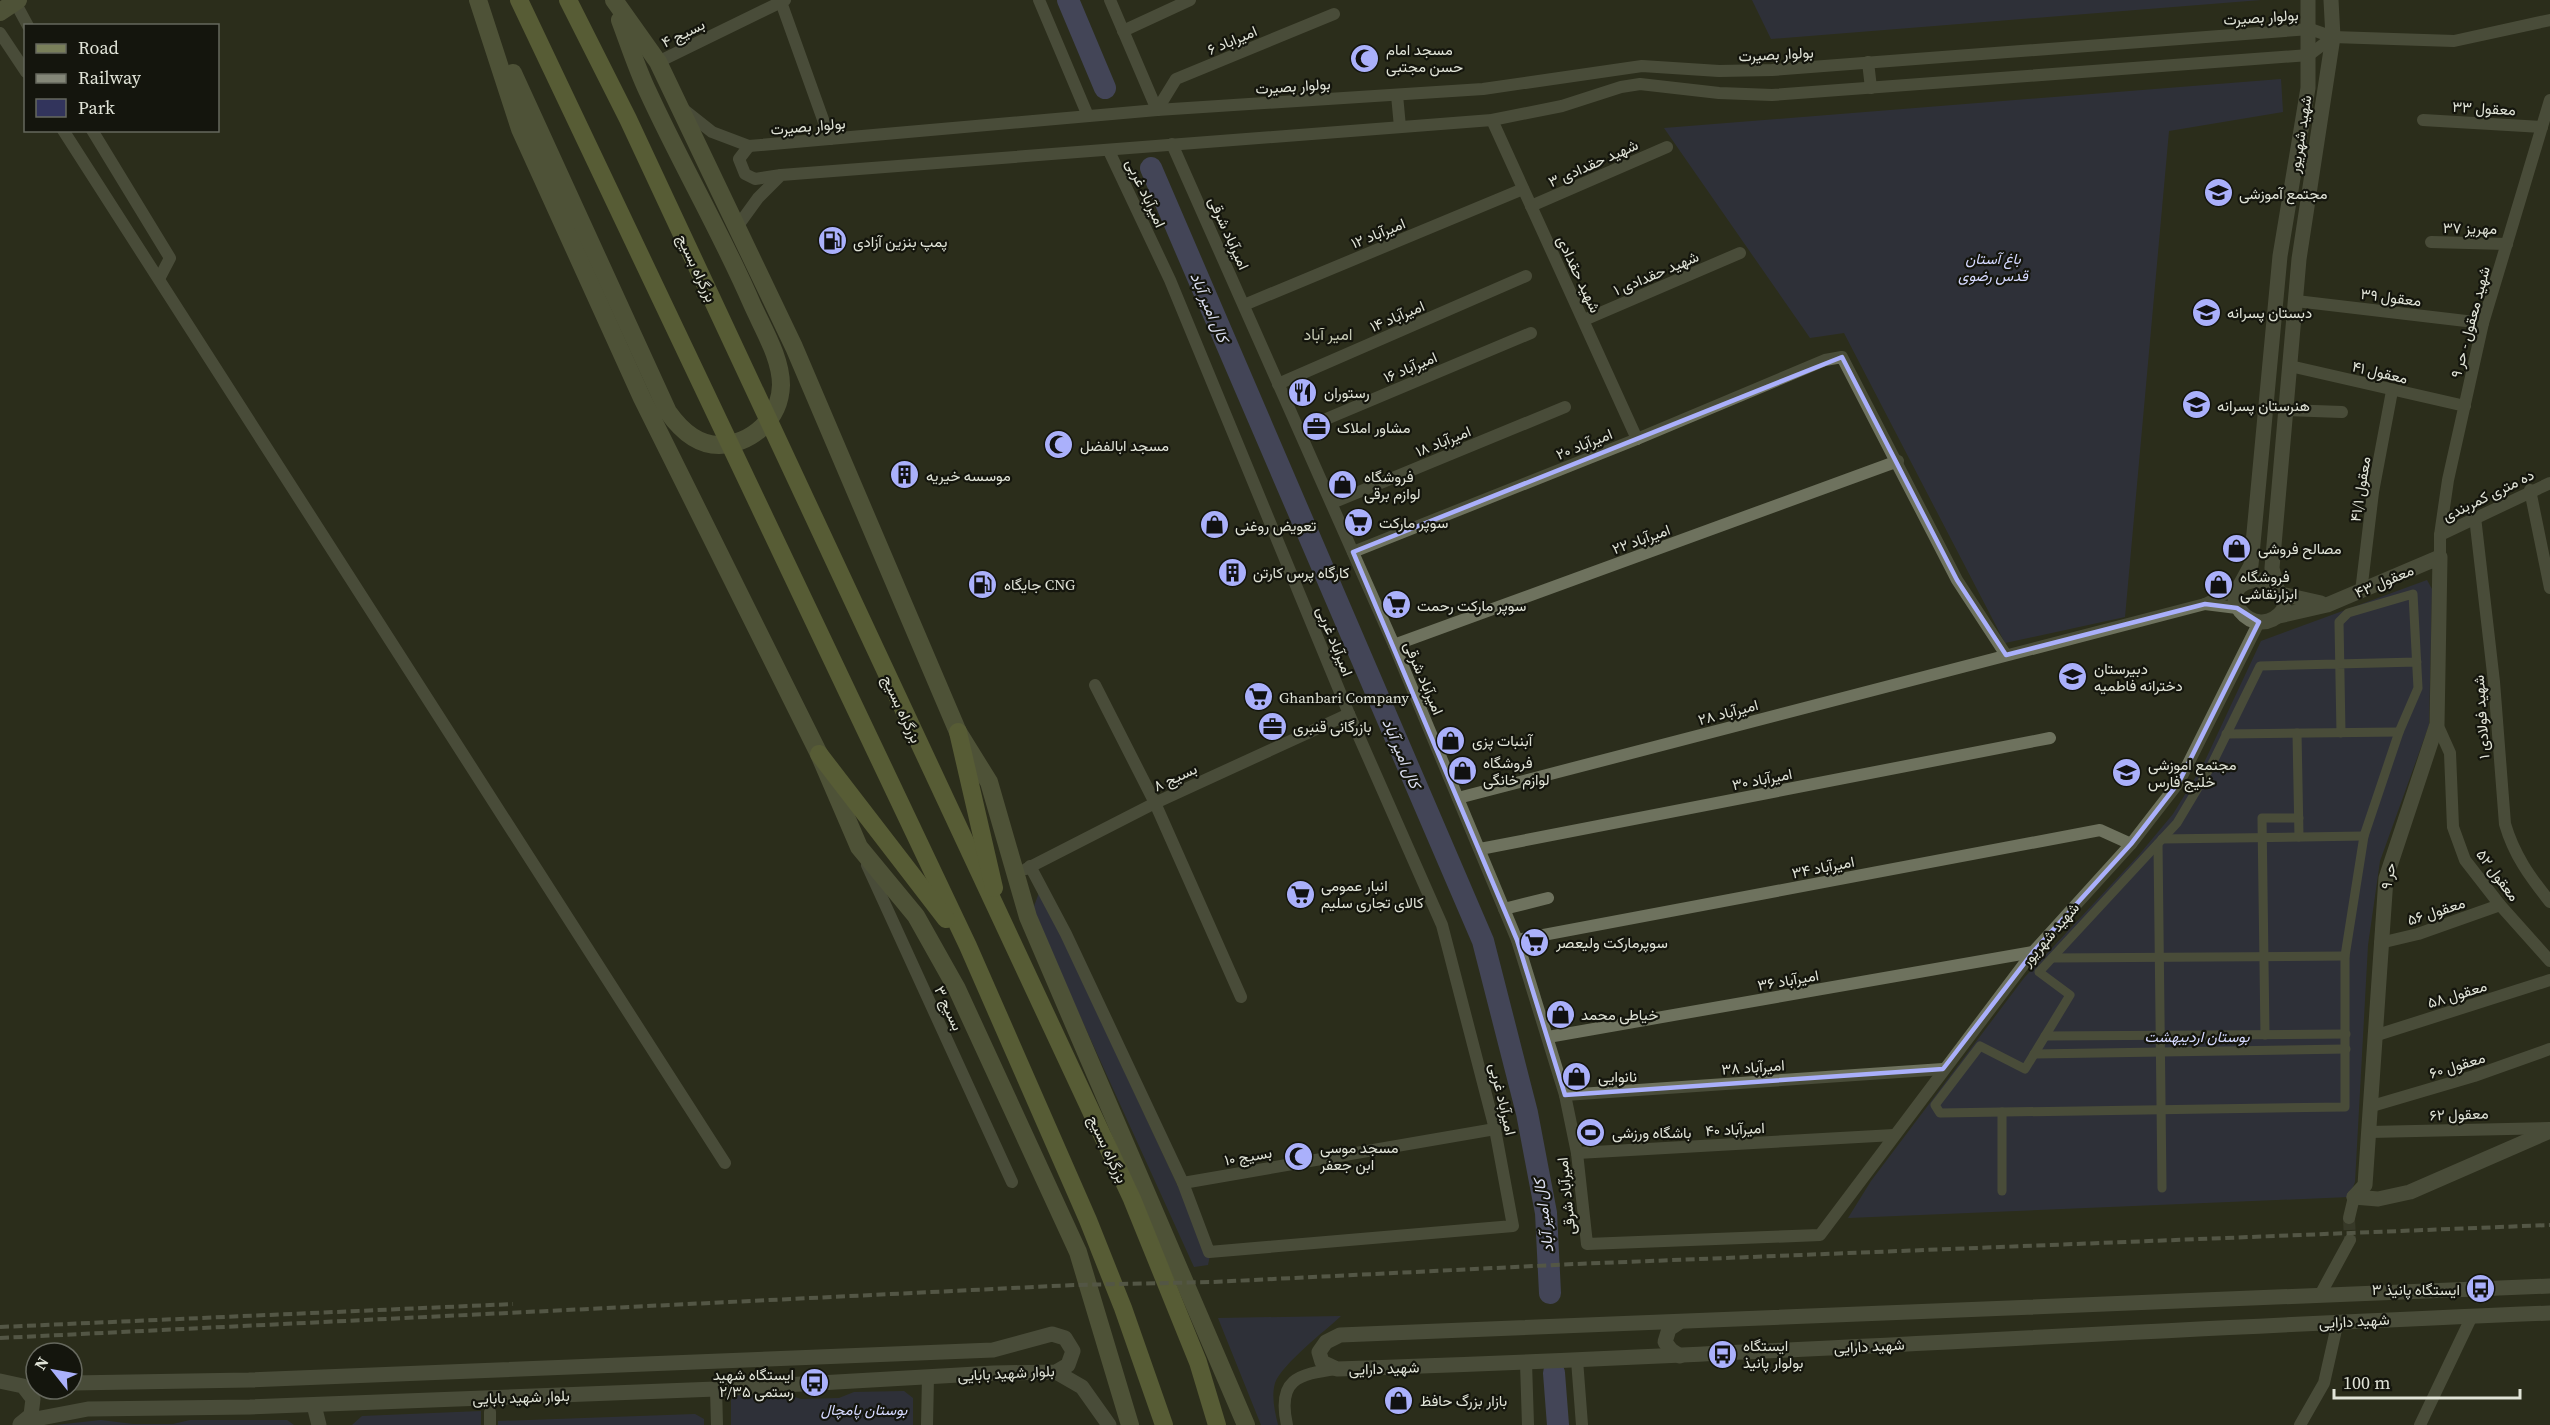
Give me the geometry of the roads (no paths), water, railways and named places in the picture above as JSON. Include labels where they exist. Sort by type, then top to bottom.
[{"type":"highway","points":[[519,0],[968,946],[1088,1220],[1149,1379],[1164,1425]]},
{"type":"highway","name":"بزرگراه بسیج","points":[[568,0],[633,129],[1132,1199],[1198,1362],[1217,1425]]},
{"type":"highway","points":[[958,732],[1003,925]]},
{"type":"highway","points":[[819,754],[968,946]]},
{"type":"highway","points":[[1198,1362],[1225,1425]]},
{"type":"highway","points":[[1149,1379],[1154,1425]]},
{"type":"main road","points":[[479,0],[668,412],[680,428],[697,440],[716,445],[736,443],[755,434],[770,420],[775,411],[779,401],[781,383],[777,364],[735,264],[648,91],[613,0]]},
{"type":"main road","points":[[479,0],[520,129],[642,398],[819,754],[859,847],[916,916],[957,989],[1078,1252],[1130,1425]]},
{"type":"main road","points":[[613,0],[658,62],[794,347],[958,732],[989,782],[1024,870],[1028,917],[1246,1425]]},
{"type":"street","points":[[1039,0],[1088,116]]},
{"type":"street","points":[[1110,0],[1157,110]]},
{"type":"street","points":[[1123,31],[1190,0]]},
{"type":"street","name":"شهید شهریور","points":[[2239,587],[2251,566],[2280,256],[2308,88],[2310,29],[2308,0]]},
{"type":"street","name":"شهید شهریور","points":[[2279,591],[2272,568],[2285,410],[2295,301],[2333,37],[2331,0]]},
{"type":"street","name":"بسیج ۴","points":[[658,62],[783,1]]},
{"type":"street","points":[[783,1],[830,139]]},
{"type":"street","points":[[11,5],[26,24]]},
{"type":"street","name":"امیراباد ۶","points":[[1157,110],[1176,79],[1334,14]]},
{"type":"street","name":"بولوار بصیرت","points":[[679,106],[712,132],[749,146],[1157,110],[1483,89],[1642,66],[1719,71],[1772,70],[2310,29],[2333,37],[2454,41],[2550,20]]},
{"type":"street","points":[[0,33],[24,69]]},
{"type":"street","points":[[749,146],[739,159],[745,174],[755,179],[1492,120],[1562,106],[1621,87],[1640,84],[1719,93],[1772,95],[2309,56],[2333,37]]},
{"type":"street","points":[[1868,62],[1871,88]]},
{"type":"street","points":[[1397,95],[1400,128]]},
{"type":"street","name":"شهید معقول - حر ۹","points":[[2440,557],[2440,535],[2448,480],[2482,323],[2549,105]]},
{"type":"street","name":"شهید حقدادی","points":[[1492,120],[1637,439]]},
{"type":"street","name":"معقول ۳۳","points":[[2423,120],[2542,127]]},
{"type":"street","points":[[64,132],[725,1163]]},
{"type":"street","points":[[93,132],[171,258],[159,279]]},
{"type":"street","name":"امیرآباد شرقی","points":[[1172,144],[1394,645],[1517,940],[1565,1095],[1577,1154],[1587,1244]]},
{"type":"street","name":"شهید حقدادی ۳","points":[[1531,206],[1667,147]]},
{"type":"street","name":"امیرآباد غربی","points":[[1109,151],[1174,291],[1349,714],[1442,925],[1495,1130],[1513,1226],[1209,1252],[1183,1183]]},
{"type":"street","points":[[737,227],[758,198],[781,176]]},
{"type":"street","name":"امیرآباد ۱۲","points":[[1244,305],[1523,189]]},
{"type":"street","name":"مهریز ۳۷","points":[[2432,242],[2507,244]]},
{"type":"street","name":"شهید حقدادی ۱","points":[[1584,321],[1740,253]]},
{"type":"street","name":"امیرآباد ۱۴","points":[[1278,384],[1526,276]]},
{"type":"street","name":"معقول ۳۹","points":[[2295,301],[2482,323]]},
{"type":"street","name":"امیرآباد ۱۶","points":[[1300,430],[1532,333]]},
{"type":"street","name":"امیرآباد ۲۰","points":[[1353,552],[1637,439],[1825,360],[1842,357],[1898,461]]},
{"type":"street","name":"معقول ۴۱","points":[[2290,366],[2464,406]]},
{"type":"street","name":"معقول ۴۱/۱","points":[[2361,592],[2373,492],[2391,391]]},
{"type":"street","name":"امیرآباد ۱۸","points":[[1332,503],[1565,407]]},
{"type":"street","points":[[2285,410],[2342,412]]},
{"type":"street","points":[[1898,461],[1958,580],[2006,655]]},
{"type":"street","name":"امیرآباد ۲۲","points":[[1394,645],[1898,461]]},
{"type":"street","name":"ده متری کمربندی","points":[[2440,535],[2530,490],[2550,483]]},
{"type":"street","points":[[2530,490],[2550,588]]},
{"type":"street","name":"شهید فولادی ۱","points":[[2475,517],[2494,682],[2505,824],[2512,846],[2530,877],[2550,902]]},
{"type":"street","name":"معقول ۴۳","points":[[2279,616],[2327,605],[2440,557]]},
{"type":"street","name":"حر ۹","points":[[2354,1197],[2365,1185],[2386,878],[2393,850],[2437,724],[2440,557]]},
{"type":"street","points":[[2205,604],[2246,582],[2259,580],[2279,591],[2327,605]]},
{"type":"street","points":[[2239,587],[2235,593],[2237,608],[2247,618],[2259,622],[2279,616],[2284,609],[2279,591]]},
{"type":"street","points":[[2341,733],[2340,664],[2339,622],[2348,613],[2413,594],[2417,662],[2418,688],[2399,732],[2364,836],[2345,956],[2345,1107],[1940,1113],[1935,1105],[1980,1047],[2025,1070],[2070,995],[2039,972],[2177,823],[2260,666],[2340,664],[2417,662]]},
{"type":"street","points":[[2205,604],[2237,608]]},
{"type":"street","name":"امیرآباد ۲۸","points":[[1458,798],[2205,604]]},
{"type":"street","name":"شهید شهریور","points":[[1587,1244],[1820,1235],[2033,952],[2131,844],[2179,782],[2259,622]]},
{"type":"street","points":[[1095,685],[1155,803],[1241,998]]},
{"type":"street","name":"بسیج ۸","points":[[1024,870],[1155,803],[1349,714]]},
{"type":"street","name":"معقول ۵۲","points":[[2437,724],[2450,753],[2453,826],[2465,860],[2500,905],[2550,961]]},
{"type":"street","points":[[2226,734],[2399,732]]},
{"type":"street","points":[[2297,733],[2299,837]]},
{"type":"street","name":"امیرآباد ۳۰","points":[[1480,849],[2050,738]]},
{"type":"street","points":[[2265,1035],[2262,818],[2299,818]]},
{"type":"street","name":"امیرآباد ۳۴","points":[[1517,940],[2100,830],[2131,844]]},
{"type":"street","points":[[2160,841],[2364,836]]},
{"type":"street","points":[[2160,841],[2159,1035],[2162,1188]]},
{"type":"street","name":"بسیج ۳","points":[[859,847],[1012,1182]]},
{"type":"street","points":[[1024,870],[1066,934],[1183,1183]]},
{"type":"street","points":[[1504,909],[1548,898]]},
{"type":"street","name":"معقول ۵۶","points":[[2380,943],[2418,934],[2500,905]]},
{"type":"street","name":"امیرآباد ۳۶","points":[[1548,1037],[2033,952]]},
{"type":"street","points":[[2052,958],[2345,956]]},
{"type":"street","name":"معقول ۵۸","points":[[2374,1036],[2550,980]]},
{"type":"street","points":[[2045,1036],[2346,1034]]},
{"type":"street","points":[[2034,1054],[2346,1049]]},
{"type":"street","name":"معقول ۶۰","points":[[2372,1106],[2474,1076],[2550,1049]]},
{"type":"street","name":"امیرآباد ۳۸","points":[[1565,1095],[1943,1069]]},
{"type":"street","points":[[2002,1112],[2002,1191]]},
{"type":"street","name":"بسیج ۱۰","points":[[1183,1183],[1495,1130]]},
{"type":"street","points":[[2349,1218],[2354,1197],[2378,1199],[2409,1192],[2550,1130]]},
{"type":"street","name":"معقول ۶۲","points":[[2369,1132],[2550,1130]]},
{"type":"street","name":"امیرآباد ۴۰","points":[[1577,1154],[1894,1135]]},
{"type":"street","points":[[2320,1295],[2350,1240]]},
{"type":"street","name":"شهید دارایی","points":[[2550,1286],[1340,1335],[1326,1342],[1319,1352],[1322,1362],[1337,1369],[1680,1356],[2338,1321],[2550,1313]]},
{"type":"street","points":[[2420,1425],[2472,1316]]},
{"type":"street","points":[[2300,1425],[2325,1383],[2338,1321]]},
{"type":"street","points":[[1678,1323],[1669,1329],[1665,1342],[1680,1356]]},
{"type":"street","name":"بلوار شهید بابایی","points":[[19,1424],[88,1409],[314,1405],[716,1389],[1056,1372],[1068,1365],[1073,1351],[1065,1338],[1052,1334],[993,1350],[249,1380],[84,1383]]},
{"type":"street","points":[[1577,1360],[1582,1425]]},
{"type":"street","points":[[1526,1363],[1528,1425]]},
{"type":"street","points":[[1287,1425],[1282,1406],[1287,1387],[1307,1373],[1337,1369]]},
{"type":"street","points":[[1056,1372],[1082,1388],[1106,1417],[1109,1425]]},
{"type":"street","points":[[927,1377],[927,1425]]},
{"type":"street","points":[[8,1382],[24,1383]]},
{"type":"street","points":[[8,1382],[23,1386],[33,1399],[31,1415],[19,1424]]},
{"type":"street","points":[[716,1389],[717,1425]]},
{"type":"street","points":[[314,1405],[319,1425]]},
{"type":"street","points":[[490,1412],[490,1425]]},
{"type":"waterway","name":"کال امیر آباد","points":[[1068,0],[1105,88]]},
{"type":"waterway","name":"کال امیر آباد","points":[[1151,168],[1483,941],[1527,1113],[1546,1213],[1550,1293]]},
{"type":"waterway","points":[[1554,1373],[1558,1425]]},
{"type":"tunnel","points":[[2349,1218],[2350,1240]]},
{"type":"railway","points":[[0,1338],[1074,1285],[1213,1282],[1575,1264],[2550,1225]]},
{"type":"railway","points":[[0,1327],[513,1304]]},
{"type":"place","name":"مسجد امام حسن مجتبی","points":[[1365,58]]},
{"type":"place","name":"مجتمع آموزشی","points":[[2218,193]]},
{"type":"place","name":"پمپ بنزین آزادی","points":[[832,241]]},
{"type":"place","name":"دبستان پسرانه","points":[[2206,312]]},
{"type":"place","name":"رستوران","points":[[1303,392]]},
{"type":"place","name":"هنرستان پسرانه","points":[[2196,405]]},
{"type":"place","name":"مشاور املاک","points":[[1316,427]]},
{"type":"place","name":"مسجد ابالفضل","points":[[1059,445]]},
{"type":"place","name":"موسسه خیریه","points":[[905,475]]},
{"type":"place","name":"فروشگاه لوازم برقی","points":[[1343,485]]},
{"type":"place","name":"سوپر مارکت","points":[[1358,522]]},
{"type":"place","name":"تعویض روغنی","points":[[1214,525]]},
{"type":"place","name":"مصالح فروشی","points":[[2237,548]]},
{"type":"place","name":"کارگاه پرس کارتن","points":[[1232,572]]},
{"type":"place","name":"جایگاه CNG","points":[[983,584]]},
{"type":"place","name":"فروشگاه ابزارنقاشی","points":[[2219,585]]},
{"type":"place","name":"سوپر مارکت رحمت","points":[[1396,605]]},
{"type":"place","name":"دبیرستان دخترانه فاطمیه","points":[[2073,677]]},
{"type":"place","name":"Ghanbari Company","points":[[1258,697]]},
{"type":"place","name":"بازرگانی قنبری","points":[[1272,726]]},
{"type":"place","name":"آبنبات پزی","points":[[1451,740]]},
{"type":"place","name":"فروشگاه لوازم خانگی","points":[[1462,771]]},
{"type":"place","name":"مجتمع اموزشی خلیج فارس","points":[[2127,773]]},
{"type":"place","name":"انبار عمومی کالای تجاری سلیم","points":[[1300,894]]},
{"type":"place","name":"سوپرمارکت ولیعصر","points":[[1535,942]]},
{"type":"place","name":"خیاطی محمد","points":[[1560,1014]]},
{"type":"place","name":"نانوایی","points":[[1577,1076]]},
{"type":"place","name":"باشگاه ورزشی","points":[[1591,1132]]},
{"type":"place","name":"مسجد موسی ابن جعفر","points":[[1299,1156]]},
{"type":"place","name":"ایستگاه پانیذ ۳","points":[[2481,1289]]},
{"type":"place","name":"ایستگاه بولوار پانیذ","points":[[1722,1354]]},
{"type":"place","name":"ایستگاه شهید رستمی ۲/۳۵","points":[[815,1383]]},
{"type":"place","name":"بازار بزرگ حافظ","points":[[1399,1400]]},
{"type":"district","name":"امیر آباد","points":[[1328,334]]},
{"type":"park label","name":"باغ آستان قدس رضوی","points":[[1993,266]]},
{"type":"park label","name":"بوستان اردیبهشت","points":[[2197,1036]]},
{"type":"park label","name":"بوستان پامچال","points":[[864,1409]]}]
